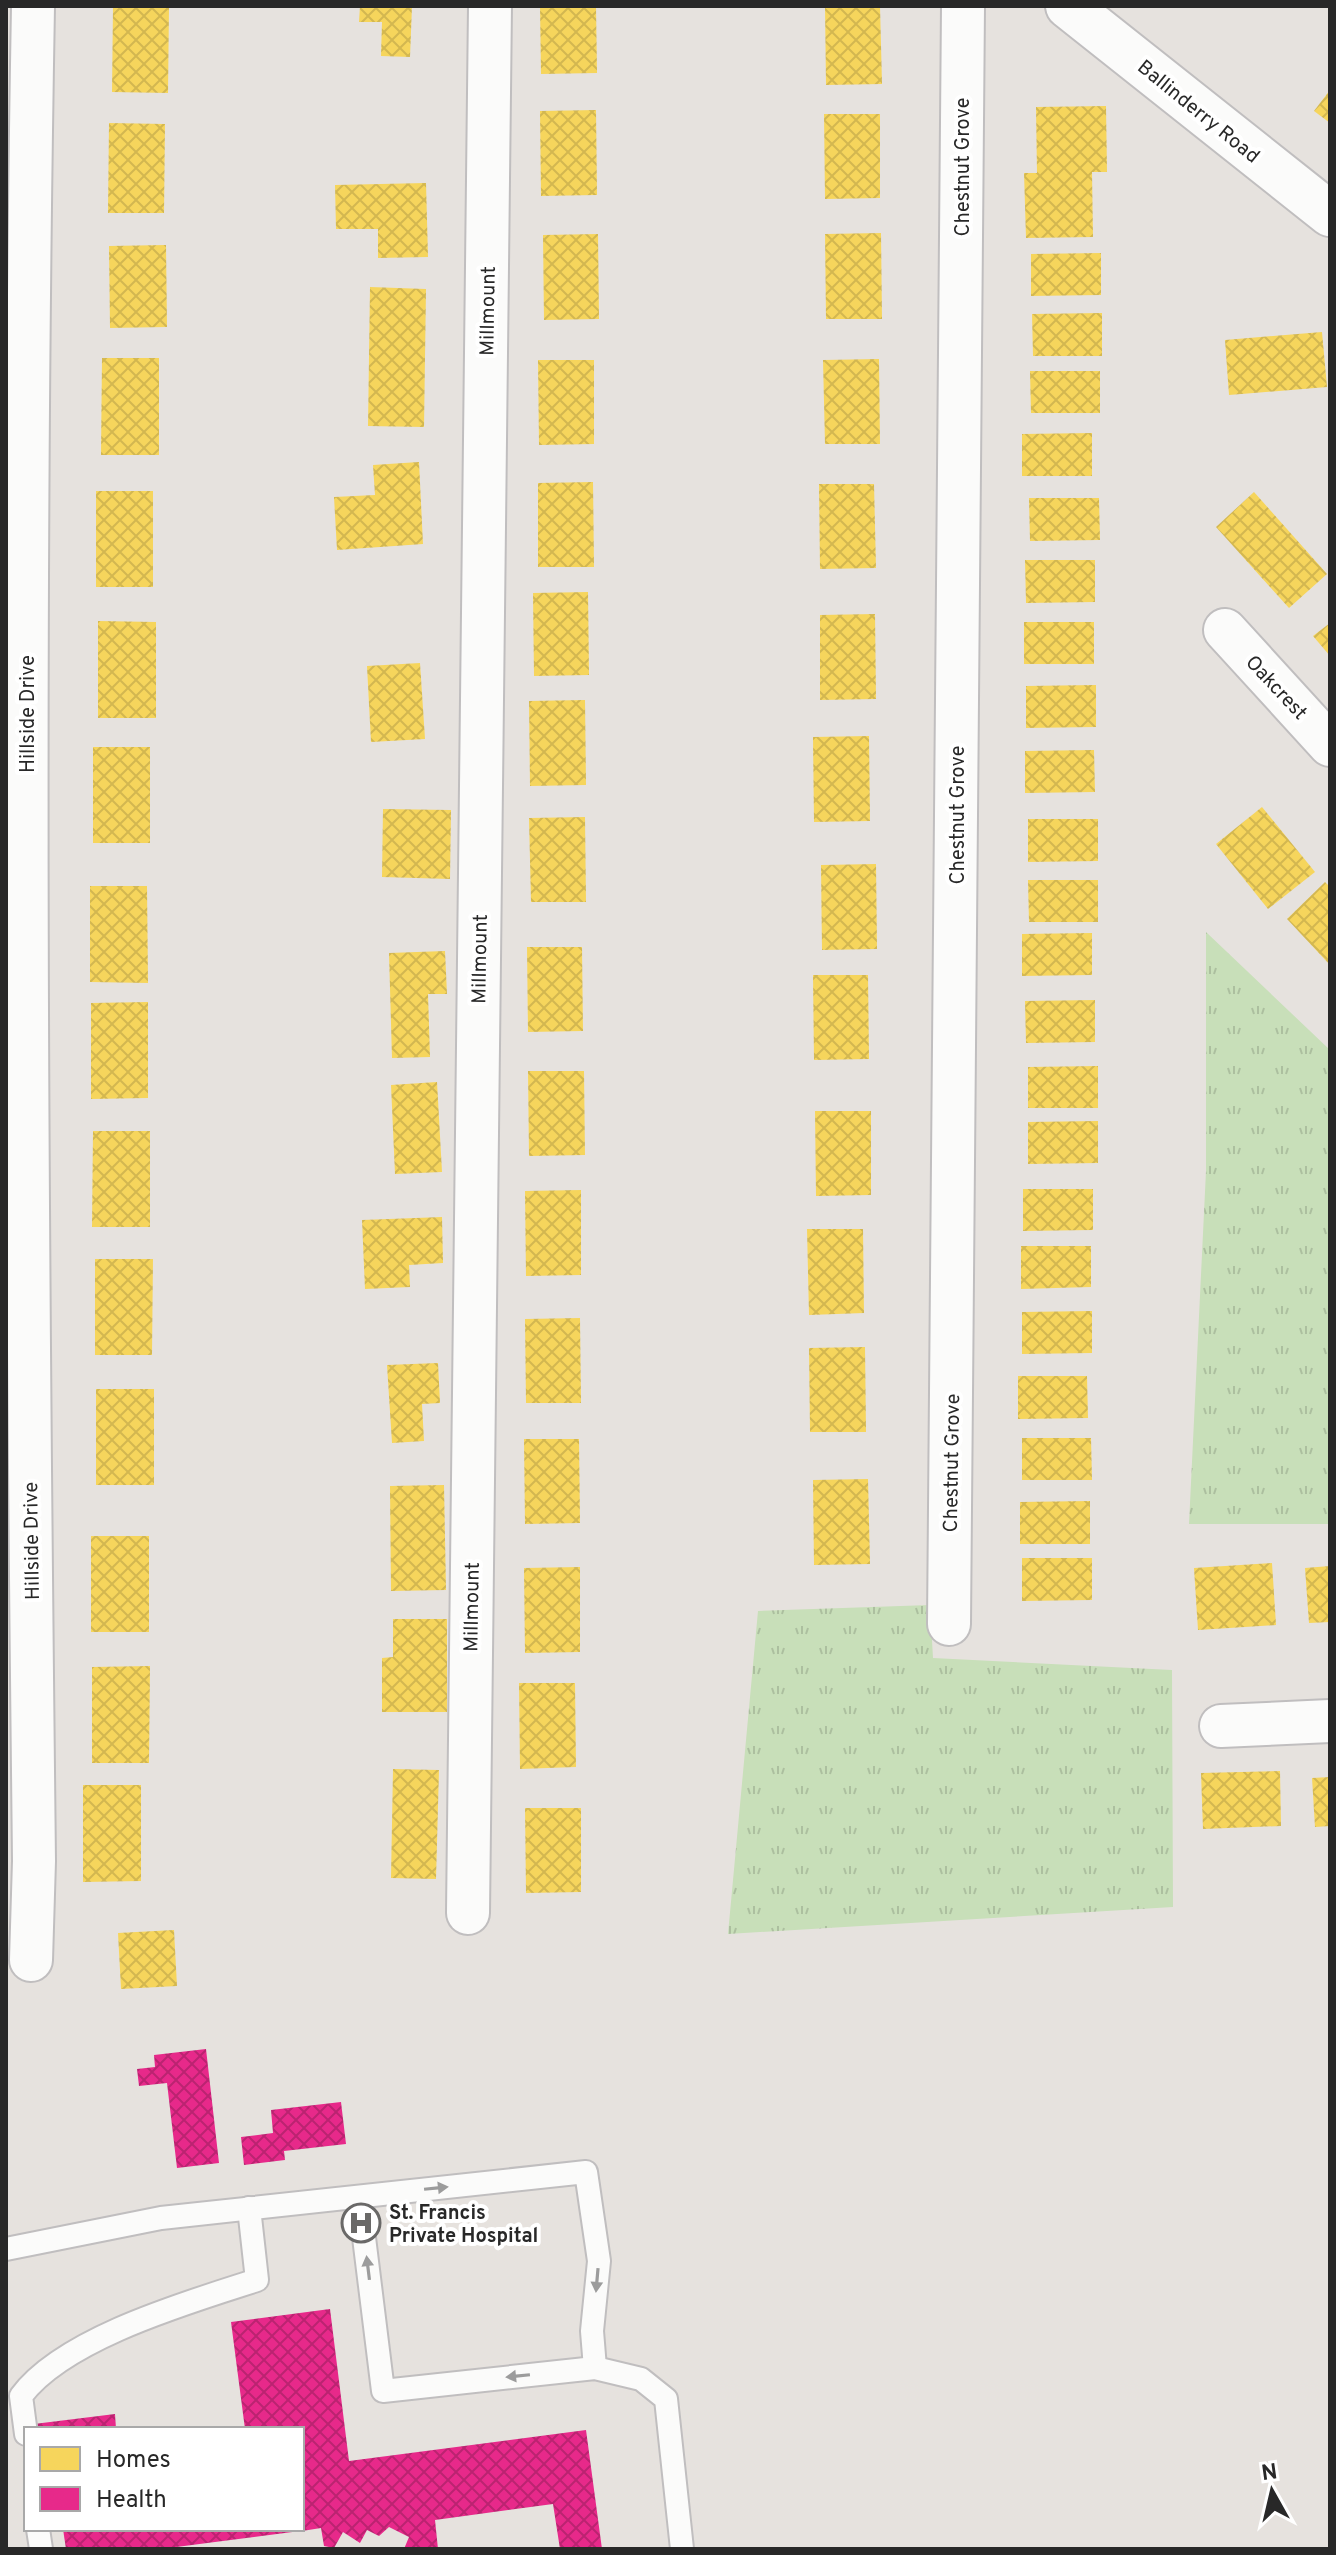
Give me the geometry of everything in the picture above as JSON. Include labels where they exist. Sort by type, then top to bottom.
[{"type":"street","name":"Hillside Drive","points":[[31,1960],[34,1845],[16,1122],[17,306],[33,6]]},
{"type":"street","name":"Millmount","points":[[468,1913],[490,6]]},
{"type":"street","name":"Chestnut Grove","points":[[949,1624],[963,6]]},
{"type":"street","name":"Ballinderry Road","points":[[1068,6],[1330,214]]},
{"type":"street","name":"Oakcrest","points":[[1225,630],[1330,745]]},
{"type":"street","points":[[1221,1726],[1330,1721]]},
{"type":"lane","points":[[6,2249],[161,2218],[586,2172],[599,2261],[592,2331],[595,2368]]},
{"type":"lane","points":[[359,2197],[383,2391],[595,2368],[641,2379],[666,2399],[682,2549]]},
{"type":"lane","points":[[25,2427],[21,2396],[34,2378],[78,2349],[181,2305],[257,2280],[249,2208]]},
{"type":"green space","points":[[1206,932],[1330,1050],[1330,1524],[1189,1524],[1206,1171]]},
{"type":"green space","points":[[930,1605],[933,1658],[1172,1670],[1173,1907],[728,1934],[758,1611]]},
{"type":"building: Homes","points":[[113,6],[169,6],[168,93],[112,92]]},
{"type":"building: Homes","points":[[360,6],[412,6],[410,57],[381,56],[382,22],[359,22]]},
{"type":"building: Homes","points":[[540,6],[596,6],[597,73],[541,74]]},
{"type":"building: Homes","points":[[825,6],[880,6],[882,84],[826,85]]},
{"type":"building: Homes","points":[[1330,90],[1330,123],[1314,111]]},
{"type":"building: Homes","points":[[1106,106],[1107,172],[1092,172],[1093,237],[1026,238],[1024,173],[1037,173],[1036,107]]},
{"type":"building: Homes","points":[[596,110],[597,195],[541,196],[540,111]]},
{"type":"building: Homes","points":[[824,114],[880,114],[880,198],[825,199]]},
{"type":"building: Homes","points":[[109,123],[165,124],[164,213],[108,213]]},
{"type":"building: Homes","points":[[426,183],[428,257],[378,258],[378,229],[336,229],[335,185]]},
{"type":"building: Homes","points":[[881,233],[882,319],[826,319],[825,234]]},
{"type":"building: Homes","points":[[598,234],[599,319],[544,320],[543,235]]},
{"type":"building: Homes","points":[[166,245],[167,327],[110,328],[109,246]]},
{"type":"building: Homes","points":[[1101,253],[1101,295],[1031,296],[1031,254]]},
{"type":"building: Homes","points":[[370,287],[426,289],[424,427],[368,426]]},
{"type":"building: Homes","points":[[1102,313],[1102,356],[1033,356],[1032,314]]},
{"type":"building: Homes","points":[[1322,332],[1327,387],[1229,395],[1225,340]]},
{"type":"building: Homes","points":[[102,358],[159,358],[159,455],[101,455]]},
{"type":"building: Homes","points":[[879,359],[880,444],[825,444],[823,360]]},
{"type":"building: Homes","points":[[538,360],[594,360],[594,444],[539,445]]},
{"type":"building: Homes","points":[[1030,371],[1100,371],[1100,413],[1031,413]]},
{"type":"building: Homes","points":[[1092,433],[1092,476],[1022,476],[1022,434]]},
{"type":"building: Homes","points":[[419,462],[423,544],[337,550],[334,497],[375,495],[373,465]]},
{"type":"building: Homes","points":[[593,482],[594,567],[538,567],[538,483]]},
{"type":"building: Homes","points":[[819,484],[874,484],[876,568],[820,569]]},
{"type":"building: Homes","points":[[96,491],[153,491],[153,587],[96,587]]},
{"type":"building: Homes","points":[[1254,492],[1327,574],[1289,608],[1216,527]]},
{"type":"building: Homes","points":[[1029,498],[1099,498],[1100,540],[1030,541]]},
{"type":"building: Homes","points":[[1025,560],[1095,560],[1095,602],[1026,603]]},
{"type":"building: Homes","points":[[588,592],[589,675],[534,676],[533,593]]},
{"type":"building: Homes","points":[[875,614],[876,699],[820,700],[820,615]]},
{"type":"building: Homes","points":[[98,621],[156,622],[156,718],[98,718]]},
{"type":"building: Homes","points":[[1024,622],[1094,622],[1094,664],[1024,664]]},
{"type":"building: Homes","points":[[1330,623],[1330,656],[1313,636]]},
{"type":"building: Homes","points":[[420,663],[425,739],[371,742],[367,666]]},
{"type":"building: Homes","points":[[1096,685],[1096,727],[1026,728],[1026,686]]},
{"type":"building: Homes","points":[[585,700],[586,785],[530,786],[529,701]]},
{"type":"building: Homes","points":[[869,736],[870,821],[814,822],[813,737]]},
{"type":"building: Homes","points":[[93,747],[150,747],[150,843],[93,843]]},
{"type":"building: Homes","points":[[1094,750],[1095,792],[1025,793],[1025,751]]},
{"type":"building: Homes","points":[[1262,807],[1315,872],[1268,909],[1216,844]]},
{"type":"building: Homes","points":[[383,809],[451,810],[450,879],[382,877]]},
{"type":"building: Homes","points":[[585,817],[586,902],[531,902],[529,818]]},
{"type":"building: Homes","points":[[1028,819],[1098,819],[1098,861],[1028,862]]},
{"type":"building: Homes","points":[[876,864],[877,949],[822,950],[821,865]]},
{"type":"building: Homes","points":[[1028,880],[1098,880],[1098,922],[1029,922]]},
{"type":"building: Homes","points":[[1325,882],[1330,887],[1330,965],[1287,919]]},
{"type":"building: Homes","points":[[90,886],[147,886],[148,983],[90,982]]},
{"type":"building: Homes","points":[[1092,933],[1092,975],[1022,976],[1022,934]]},
{"type":"building: Homes","points":[[527,947],[582,947],[583,1031],[528,1032]]},
{"type":"building: Homes","points":[[445,951],[447,994],[428,994],[430,1057],[392,1058],[389,953]]},
{"type":"building: Homes","points":[[813,975],[868,975],[869,1059],[814,1060]]},
{"type":"building: Homes","points":[[1095,1000],[1095,1042],[1026,1043],[1025,1001]]},
{"type":"building: Homes","points":[[148,1002],[148,1098],[91,1099],[91,1003]]},
{"type":"building: Homes","points":[[1098,1066],[1098,1108],[1028,1108],[1028,1067]]},
{"type":"building: Homes","points":[[528,1071],[584,1071],[585,1155],[529,1156]]},
{"type":"building: Homes","points":[[437,1082],[442,1172],[395,1174],[391,1085]]},
{"type":"building: Homes","points":[[815,1111],[871,1111],[871,1195],[816,1196]]},
{"type":"building: Homes","points":[[1098,1121],[1098,1163],[1028,1164],[1028,1122]]},
{"type":"building: Homes","points":[[93,1131],[150,1131],[150,1227],[92,1227]]},
{"type":"building: Homes","points":[[1023,1189],[1093,1189],[1093,1230],[1023,1231]]},
{"type":"building: Homes","points":[[581,1190],[581,1275],[526,1276],[525,1191]]},
{"type":"building: Homes","points":[[442,1217],[443,1263],[409,1265],[410,1287],[365,1289],[362,1220]]},
{"type":"building: Homes","points":[[807,1229],[863,1229],[864,1313],[809,1315]]},
{"type":"building: Homes","points":[[1021,1246],[1091,1246],[1091,1287],[1021,1289]]},
{"type":"building: Homes","points":[[95,1259],[153,1259],[152,1355],[95,1355]]},
{"type":"building: Homes","points":[[1092,1311],[1092,1353],[1022,1354],[1022,1312]]},
{"type":"building: Homes","points":[[580,1318],[581,1403],[526,1403],[525,1319]]},
{"type":"building: Homes","points":[[865,1347],[866,1432],[810,1432],[809,1348]]},
{"type":"building: Homes","points":[[438,1363],[440,1403],[422,1404],[424,1441],[392,1443],[387,1365]]},
{"type":"building: Homes","points":[[1018,1376],[1087,1376],[1088,1418],[1018,1419]]},
{"type":"building: Homes","points":[[96,1389],[154,1389],[154,1485],[96,1485]]},
{"type":"building: Homes","points":[[1022,1438],[1091,1438],[1092,1480],[1022,1480]]},
{"type":"building: Homes","points":[[524,1439],[579,1439],[580,1523],[525,1524]]},
{"type":"building: Homes","points":[[868,1479],[870,1564],[814,1565],[813,1480]]},
{"type":"building: Homes","points":[[444,1485],[446,1590],[391,1591],[390,1486]]},
{"type":"building: Homes","points":[[1090,1501],[1090,1544],[1020,1544],[1020,1502]]},
{"type":"building: Homes","points":[[91,1536],[149,1536],[149,1632],[91,1632]]},
{"type":"building: Homes","points":[[1022,1558],[1092,1558],[1092,1600],[1022,1601]]},
{"type":"building: Homes","points":[[1272,1563],[1276,1625],[1198,1630],[1194,1568]]},
{"type":"building: Homes","points":[[1330,1566],[1330,1622],[1309,1623],[1305,1568]]},
{"type":"building: Homes","points":[[580,1567],[580,1652],[525,1653],[524,1568]]},
{"type":"building: Homes","points":[[393,1619],[447,1619],[447,1712],[382,1712],[382,1658],[393,1657]]},
{"type":"building: Homes","points":[[150,1666],[149,1763],[92,1763],[92,1667]]},
{"type":"building: Homes","points":[[519,1683],[575,1683],[576,1767],[520,1769]]},
{"type":"building: Homes","points":[[393,1769],[439,1770],[436,1879],[391,1878]]},
{"type":"building: Homes","points":[[1280,1771],[1281,1826],[1203,1829],[1201,1773]]},
{"type":"building: Homes","points":[[1330,1777],[1330,1826],[1315,1827],[1312,1778]]},
{"type":"building: Homes","points":[[83,1785],[141,1785],[141,1881],[83,1882]]},
{"type":"building: Homes","points":[[525,1808],[581,1808],[581,1892],[526,1893]]},
{"type":"building: Homes","points":[[174,1930],[177,1986],[121,1989],[118,1933]]},
{"type":"building: Health","points":[[206,2049],[219,2163],[177,2168],[167,2083],[139,2086],[137,2069],[155,2067],[154,2055]]},
{"type":"building: Health","points":[[341,2102],[346,2144],[284,2151],[285,2160],[244,2165],[241,2137],[273,2133],[271,2110]]},
{"type":"building: Health","points":[[330,2309],[349,2461],[586,2430],[602,2549],[560,2549],[553,2504],[435,2520],[438,2549],[404,2549],[409,2537],[389,2527],[379,2536],[367,2530],[360,2543],[343,2532],[334,2548],[324,2546],[321,2528],[304,2531],[304,2427],[245,2427],[231,2322]]},
{"type":"building: Health","points":[[115,2414],[116,2427],[35,2427],[34,2424]]},
{"type":"building: Health","points":[[63,2531],[300,2531],[161,2549],[66,2549]]},
{"type":"place","name":"St. Francis Private Hospital","points":[[361,2223]]}]
